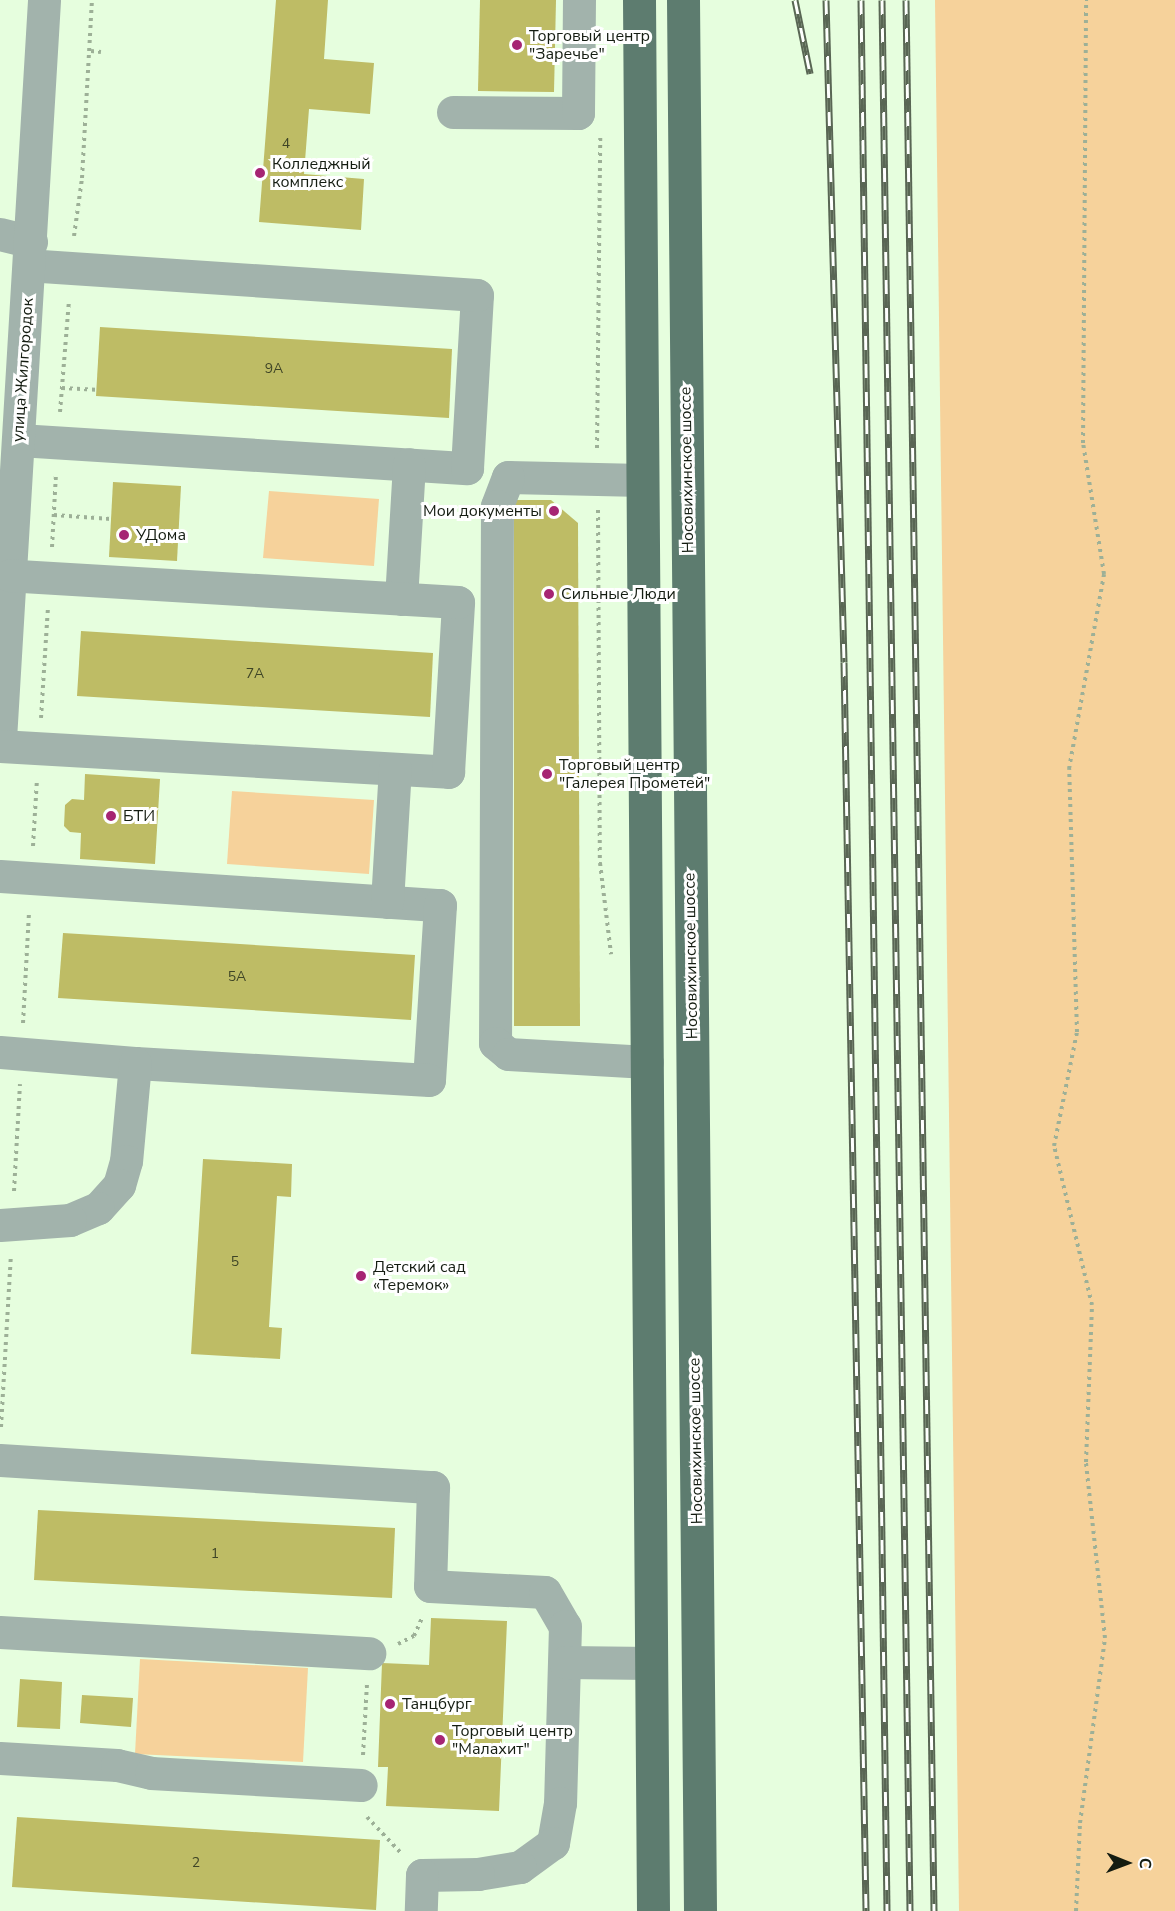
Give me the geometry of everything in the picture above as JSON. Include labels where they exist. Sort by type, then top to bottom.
[{"type":"main road","points":[[639,0],[653,1911]]},
{"type":"main road","name":"Носовихинское шоссе","points":[[683,0],[700,1911]]},
{"type":"street","name":"улица Жилгородок","points":[[0,739],[19,440],[20,247],[44,0]]},
{"type":"street","points":[[453,112],[578,112],[579,0]]},
{"type":"street","points":[[19,440],[467,468],[477,295],[71,268],[20,247]]},
{"type":"street","points":[[401,599],[409,464]]},
{"type":"street","points":[[642,480],[508,477],[497,506],[495,1043],[508,1054],[647,1062]]},
{"type":"street","points":[[0,746],[448,772],[458,602],[10,575]]},
{"type":"street","points":[[387,902],[395,769]]},
{"type":"street","points":[[11,1053],[429,1080],[440,905],[16,877]]},
{"type":"street","points":[[6,1225],[70,1220],[98,1208],[119,1185],[126,1161],[135,1062]]},
{"type":"street","points":[[0,1460],[433,1487],[430,1586],[545,1592],[565,1626],[566,1662],[560,1803],[553,1843],[520,1867],[478,1874],[422,1875],[421,1911]]},
{"type":"street","points":[[0,1632],[369,1653]]},
{"type":"street","points":[[566,1662],[651,1663]]},
{"type":"street","points":[[0,1758],[117,1766],[151,1773],[362,1785]]},
{"type":"path","points":[[1,1435],[16,877],[39,748],[62,388],[91,51],[92,0]]},
{"type":"path","points":[[1076,1911],[1080,1823],[1105,1638],[1086,1462],[1092,1305],[1053,1146],[1077,1032],[1069,769],[1104,574],[1083,443],[1086,0]]},
{"type":"path","points":[[91,51],[101,52]]},
{"type":"path","points":[[62,388],[96,390]]},
{"type":"path","points":[[54,515],[111,519]]},
{"type":"path","points":[[369,1653],[414,1636],[422,1621],[430,1586]]},
{"type":"shaded area","points":[[935,0],[1175,0],[1175,1911],[959,1911]]},
{"type":"shaded area","points":[[269,491],[379,499],[374,566],[263,558]]},
{"type":"shaded area","points":[[232,791],[374,800],[369,874],[227,864]]},
{"type":"shaded area","points":[[140,1659],[308,1668],[303,1762],[135,1754]]},
{"type":"building","points":[[276,0],[328,0],[324,59],[374,63],[370,114],[309,109],[304,174],[364,179],[361,230],[259,222]]},
{"type":"building","name":"Торговый центр \"Заречье\"","points":[[480,0],[556,0],[554,92],[478,91]]},
{"type":"building","points":[[100,327],[452,349],[449,418],[96,396]]},
{"type":"building","points":[[113,482],[181,486],[177,561],[109,557]]},
{"type":"building","name":"Торговый центр \"Галерея Прометей\"","points":[[514,500],[551,500],[578,523],[580,1026],[514,1026]]},
{"type":"building","points":[[81,631],[433,653],[430,717],[77,696]]},
{"type":"building","name":"БТИ","points":[[85,774],[160,779],[155,864],[80,859],[81,833],[70,832],[64,826],[65,805],[72,799],[84,800]]},
{"type":"building","points":[[63,933],[415,955],[411,1020],[58,998]]},
{"type":"building","points":[[203,1159],[292,1164],[291,1197],[277,1196],[269,1327],[282,1328],[280,1359],[191,1354]]},
{"type":"building","points":[[38,1510],[395,1528],[392,1598],[34,1580]]},
{"type":"building","name":"Торговый центр \"Малахит\"","points":[[431,1618],[507,1621],[499,1811],[386,1806],[388,1767],[378,1767],[382,1663],[429,1665]]},
{"type":"building","points":[[20,1679],[62,1682],[60,1729],[17,1727]]},
{"type":"building","points":[[82,1695],[133,1698],[131,1727],[80,1723]]},
{"type":"building","points":[[17,1817],[380,1840],[376,1910],[12,1887]]},
{"type":"railway","points":[[795,0],[810,73]]},
{"type":"railway","points":[[826,0],[844,662],[866,1911]]},
{"type":"railway","points":[[861,0],[887,1911]]},
{"type":"railway","points":[[882,0],[910,1911]]},
{"type":"railway","points":[[906,0],[934,1911]]},
{"type":"place","name":"Торговый центр \"Заречье\"","points":[[517,45]]},
{"type":"place","name":"Колледжный комплекс","points":[[260,173]]},
{"type":"place","name":"Мои документы","points":[[554,511]]},
{"type":"place","name":"УДома","points":[[124,535]]},
{"type":"place","name":"Сильные Люди","points":[[549,594]]},
{"type":"place","name":"Торговый центр \"Галерея Прометей\"","points":[[547,774]]},
{"type":"place","name":"БТИ","points":[[111,816]]},
{"type":"place","name":"Детский сад «Теремок»","points":[[361,1276]]},
{"type":"place","name":"Танцбург","points":[[390,1704]]},
{"type":"place","name":"Торговый центр \"Малахит\"","points":[[440,1740]]}]
